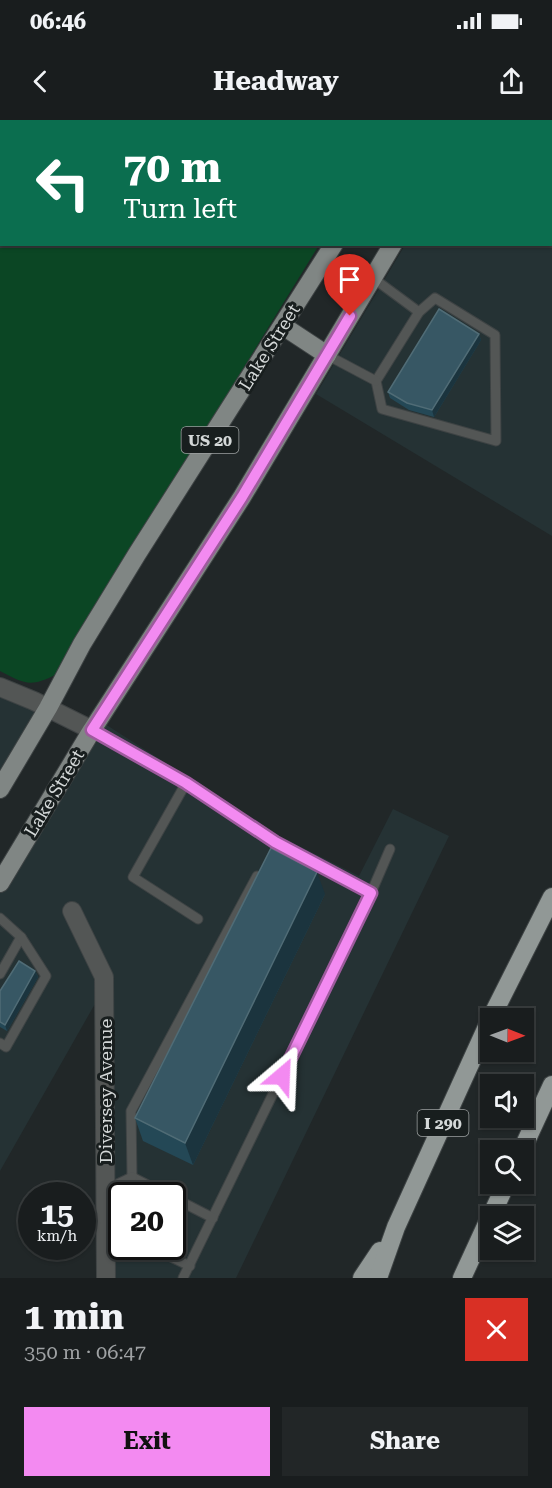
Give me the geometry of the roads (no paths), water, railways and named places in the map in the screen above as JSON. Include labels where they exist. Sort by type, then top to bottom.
[{"type":"highway","name":"I 290","points":[[496,1008],[552,897]]},
{"type":"highway","name":"I 290","points":[[378,1278],[396,1227],[480,1043]]},
{"type":"highway","points":[[527,1140],[552,1085]]},
{"type":"highway","points":[[362,1278],[396,1227]]},
{"type":"highway","points":[[465,1274],[480,1241]]},
{"type":"main road","name":"Lake Street","points":[[0,789],[48,708],[82,644],[137,554],[333,246]]},
{"type":"main road","name":"Lake Street","points":[[0,883],[92,730],[242,497],[392,246]]},
{"type":"main road","points":[[283,326],[327,355]]},
{"type":"street","points":[[0,687],[92,730]]},
{"type":"street","name":"Diversey Avenue","points":[[72,910],[104,977],[106,1278]]},
{"type":"lane","points":[[373,278],[419,312]]},
{"type":"lane","points":[[435,298],[495,335],[496,441],[382,409],[376,381],[419,312],[435,298]]},
{"type":"lane","points":[[327,355],[376,381]]},
{"type":"lane","points":[[92,730],[186,783],[275,842],[371,893]]},
{"type":"lane","points":[[186,783],[133,877],[198,919]]},
{"type":"lane","points":[[269,852],[275,842]]},
{"type":"lane","points":[[183,1278],[371,893],[390,849]]},
{"type":"lane","points":[[132,1177],[131,1112],[264,863]]},
{"type":"lane","points":[[0,918],[21,937],[46,976],[6,1047],[0,1043]]},
{"type":"lane","points":[[0,974],[21,937]]},
{"type":"lane","points":[[105,1190],[132,1177]]},
{"type":"lane","points":[[132,1177],[142,1182]]},
{"type":"lane","points":[[186,1204],[213,1218]]},
{"type":"lane","points":[[177,1260],[189,1266]]}]
